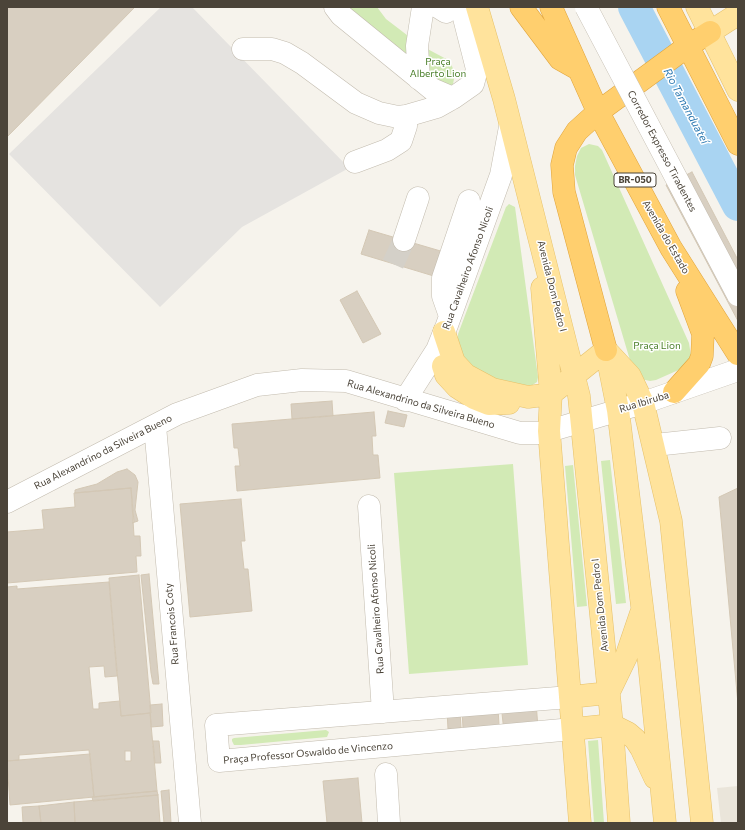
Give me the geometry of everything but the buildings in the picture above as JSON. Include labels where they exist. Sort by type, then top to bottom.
[{"type":"highway","points":[[521,7],[560,59],[579,70]]},
{"type":"highway","name":"Avenida do Estado","points":[[551,7],[598,112],[671,248],[738,354]]},
{"type":"highway","points":[[668,7],[738,144]]},
{"type":"highway","points":[[606,350],[564,192],[562,165],[566,148],[577,131],[598,112],[688,46],[710,32]]},
{"type":"highway","points":[[671,248],[703,334],[702,356],[699,364],[674,392]]},
{"type":"main road","points":[[477,7],[504,99],[510,127],[540,236]]},
{"type":"main road","points":[[697,7],[738,90]]},
{"type":"main road","points":[[710,32],[738,14]]},
{"type":"main road","name":"Avenida Dom Pedro I","points":[[540,236],[574,376],[582,421],[612,725],[619,823]]},
{"type":"main road","name":"Avenida Dom Pedro I","points":[[540,236],[544,330],[551,394],[549,432],[580,823]]},
{"type":"main road","points":[[444,333],[446,375],[458,387],[474,398],[489,404],[507,404],[523,396],[551,394],[606,350]]},
{"type":"main road","points":[[606,350],[630,376],[643,403],[671,521],[702,823]]},
{"type":"main road","points":[[606,350],[618,410],[642,608],[665,823]]},
{"type":"main road","points":[[570,698],[608,693],[626,657],[642,608]]},
{"type":"main road","points":[[572,729],[612,725],[635,739],[653,772],[663,800]]},
{"type":"street","points":[[335,7],[341,15],[419,79],[432,89],[453,98]]},
{"type":"street","points":[[419,79],[417,46],[423,7]]},
{"type":"street","name":"Corredor Expresso Tiradentes","points":[[586,7],[738,295]]},
{"type":"street","points":[[243,50],[272,49],[285,53],[302,63],[356,103],[379,113],[406,116],[436,107],[453,98],[472,84],[477,69],[462,10],[449,9]]},
{"type":"street","points":[[355,162],[387,150],[401,141],[406,126],[406,116]]},
{"type":"street","name":"Rua Cavalheiro Afonso Nicoli","points":[[405,400],[444,333],[501,176],[510,127]]},
{"type":"street","points":[[404,240],[418,198]]},
{"type":"street","points":[[444,333],[443,278],[469,201]]},
{"type":"street","name":"Rua Ibiruba","points":[[549,432],[643,403],[738,370]]},
{"type":"street","name":"Rua Alexandrino da Silveira Bueno","points":[[7,502],[177,414],[258,385],[295,381],[346,381],[405,400],[520,433],[549,432]]},
{"type":"street","name":"Rua Francois Coty","points":[[154,426],[190,823]]},
{"type":"street","points":[[654,445],[720,438]]},
{"type":"street","name":"Rua Cavalheiro Afonso Nicoli","points":[[369,506],[383,712]]},
{"type":"street","name":"Praça Professor Oswaldo de Vincenzo","points":[[570,698],[216,726],[218,761],[572,729]]},
{"type":"street","points":[[412,710],[416,743]]},
{"type":"street","points":[[340,716],[344,750]]},
{"type":"street","points":[[386,774],[389,823]]},
{"type":"shaded area","points":[[161,7],[192,7],[349,168],[242,227],[160,307],[9,154]]},
{"type":"shaded area","points":[[738,786],[738,823],[721,823],[717,788]]},
{"type":"green space","name":"Praça Alberto Lion","points":[[344,7],[377,7],[386,19],[420,45],[450,61],[455,74],[453,84],[449,87],[421,73]]},
{"type":"green space","name":"Praça Lion","points":[[589,144],[598,146],[602,150],[689,343],[691,356],[683,368],[656,380],[650,381],[641,379],[632,367],[575,175],[577,156],[581,148]]},
{"type":"green space","points":[[509,204],[515,207],[538,377],[537,382],[528,388],[520,388],[471,371],[458,348],[458,334],[506,207]]},
{"type":"green space","points":[[610,460],[626,603],[616,604],[601,461]]},
{"type":"green space","points":[[513,464],[528,665],[409,674],[394,473]]},
{"type":"green space","points":[[573,465],[587,606],[577,607],[565,466]]},
{"type":"green space","points":[[326,730],[329,732],[327,737],[241,745],[234,745],[232,741],[234,738]]},
{"type":"green space","points":[[598,740],[604,823],[594,823],[588,741]]},
{"type":"waterway","name":"Rio Tamanduateí","points":[[634,7],[738,205]]},
{"type":"tunnel","points":[[393,264],[404,240]]}]
